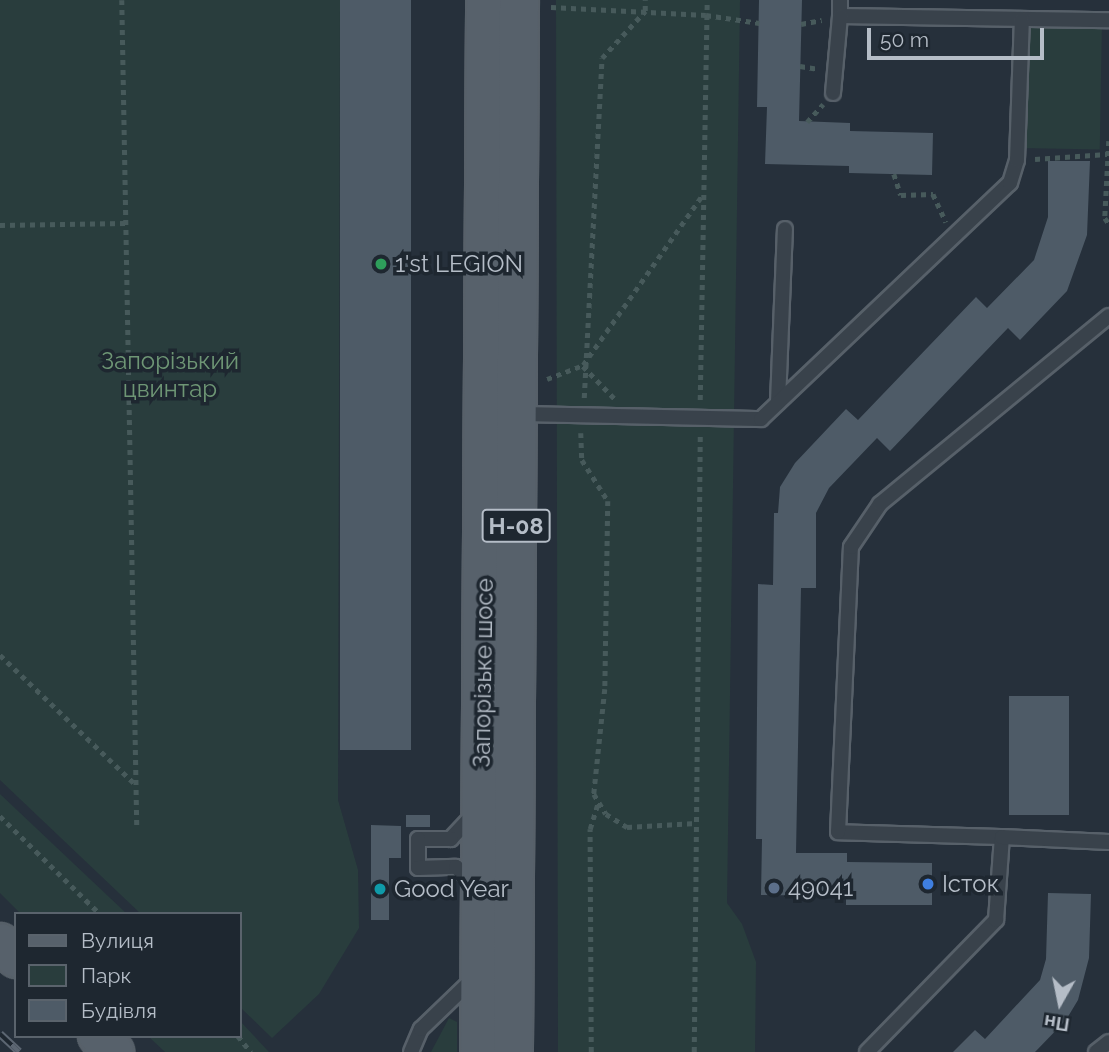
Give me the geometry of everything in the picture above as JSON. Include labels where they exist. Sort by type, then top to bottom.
[{"type":"main road","name":"Запорізьке шосе","points":[[486,0],[501,414],[513,1052]]},
{"type":"main road","name":"Запорізьке шосе","points":[[480,1052],[481,798],[501,414],[535,4]]},
{"type":"main road","points":[[0,943],[14,956]]},
{"type":"main road","points":[[100,1038],[114,1052]]},
{"type":"lane","points":[[833,93],[840,0]]},
{"type":"lane","points":[[840,16],[1109,20]]},
{"type":"lane","points":[[501,414],[585,415],[700,409],[761,419],[952,235],[1010,183],[1017,160],[1022,19]]},
{"type":"lane","points":[[778,402],[785,229]]},
{"type":"lane","points":[[1109,316],[880,504],[851,547],[838,832],[1109,842]]},
{"type":"lane","points":[[481,798],[468,823],[451,839],[418,839],[418,868],[456,867],[471,880],[481,898]]},
{"type":"lane","points":[[867,1052],[996,920],[1002,837]]},
{"type":"lane","points":[[411,1052],[421,1029],[481,971]]},
{"type":"lane","points":[[1096,1052],[1109,1042]]},
{"type":"path","points":[[122,0],[138,827]]},
{"type":"path","points":[[645,0],[645,11],[602,58],[583,365],[585,415],[580,424],[582,460],[608,501],[605,689],[594,794],[606,814],[627,827],[696,823]]},
{"type":"path","points":[[694,1052],[707,0]]},
{"type":"path","points":[[535,4],[706,15],[759,23]]},
{"type":"path","points":[[1109,141],[1109,224]]},
{"type":"path","points":[[1017,160],[1107,154]]},
{"type":"path","points":[[894,174],[901,195],[933,194],[952,235]]},
{"type":"path","points":[[547,381],[583,365],[703,194]]},
{"type":"path","points":[[0,225],[126,223]]},
{"type":"path","points":[[583,365],[615,400],[628,400]]},
{"type":"path","points":[[688,402],[700,409]]},
{"type":"path","points":[[0,655],[137,786]]},
{"type":"path","points":[[592,1052],[590,830],[598,801]]},
{"type":"path","points":[[0,816],[98,912]]},
{"type":"path","points":[[240,1038],[251,1052]]},
{"type":"green space","name":"Запорізький цвинтар","points":[[0,0],[340,0],[338,800],[358,870],[359,928],[319,994],[272,1038],[242,1009],[242,912],[139,912],[0,780]]},
{"type":"green space","points":[[556,0],[740,0],[727,903],[742,924],[756,962],[755,1052],[558,1052]]},
{"type":"green space","points":[[1022,19],[1102,20],[1100,149],[1020,148]]},
{"type":"green space","points":[[0,794],[125,912],[19,912],[0,893]]},
{"type":"green space","points":[[449,1018],[457,1022],[457,1052],[431,1052]]},
{"type":"green space","points":[[242,1023],[269,1052],[165,1052],[150,1038],[242,1038]]},
{"type":"building","points":[[340,0],[411,0],[411,750],[340,750]]},
{"type":"building","points":[[759,0],[802,0],[799,121],[850,123],[850,131],[933,133],[932,175],[849,173],[849,166],[765,164],[767,107],[757,107]]},
{"type":"building","points":[[1048,161],[1090,161],[1087,235],[1067,291],[1020,340],[1008,328],[890,451],[877,438],[829,488],[816,513],[816,588],[801,588],[796,853],[847,853],[847,862],[932,863],[932,905],[846,905],[846,896],[761,895],[762,839],[756,839],[758,584],[773,585],[774,513],[778,513],[780,487],[795,463],[846,409],[858,420],[976,297],[987,308],[1034,260],[1048,217]]},
{"type":"building","points":[[1009,696],[1069,696],[1069,815],[1009,815]]},
{"type":"building","points":[[406,815],[430,815],[430,827],[406,827]]},
{"type":"building","name":"Good Year","points":[[371,825],[401,826],[401,858],[389,858],[389,920],[371,920]]},
{"type":"building","points":[[1048,893],[1091,894],[1089,958],[1078,1000],[1066,1020],[1035,1052],[953,1052],[975,1030],[985,1039],[1040,980],[1046,959]]},
{"type":"railway","points":[[0,1034],[19,1052]]},
{"type":"place","name":"1'st LEGION","points":[[381,264]]},
{"type":"place","name":"Істок","points":[[928,884]]},
{"type":"place","name":"49041","points":[[774,888]]},
{"type":"place","name":"Good Year","points":[[380,889]]}]
